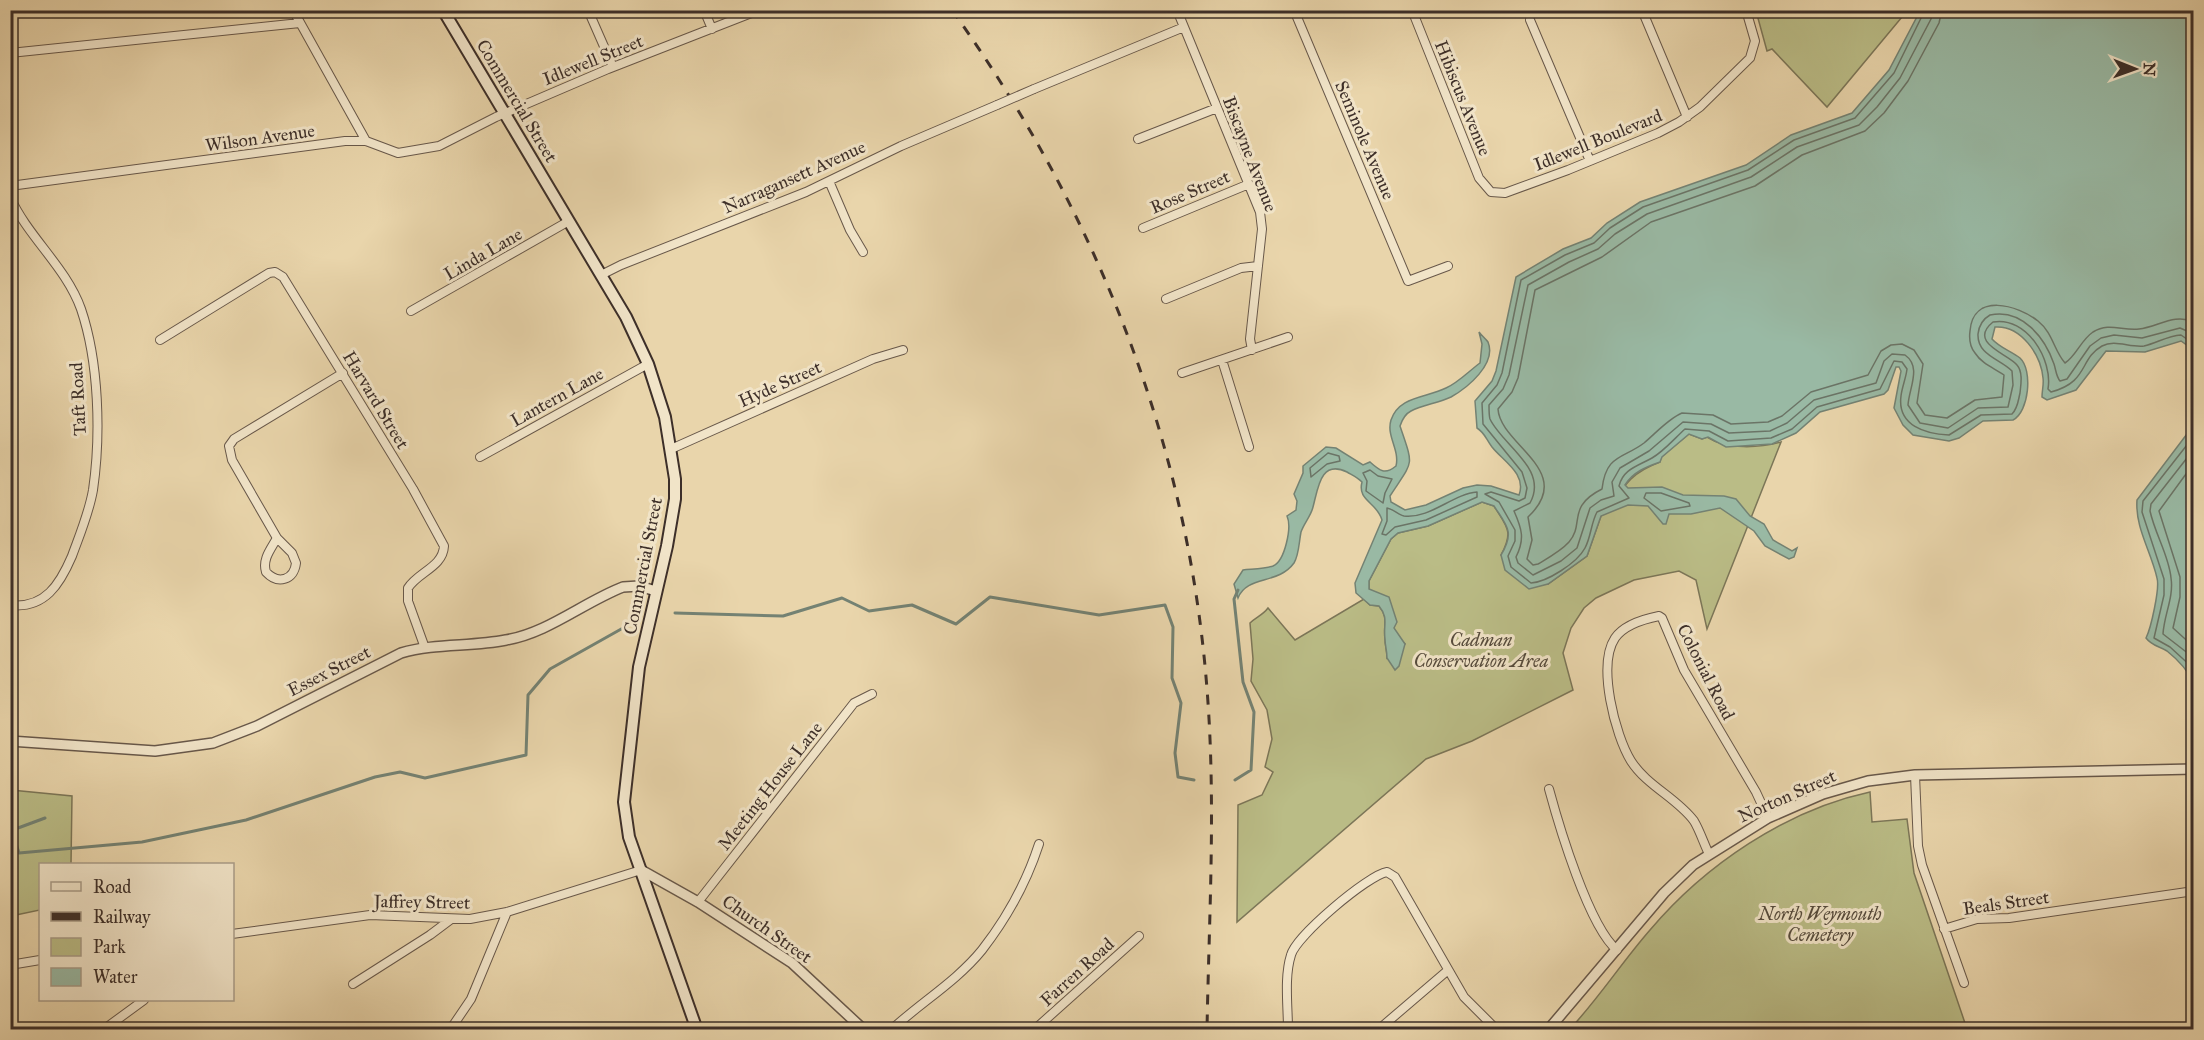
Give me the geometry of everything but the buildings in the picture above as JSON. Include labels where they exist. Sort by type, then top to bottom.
[{"type":"main road","name":"Commercial Street","points":[[443,10],[626,317],[648,364],[665,417],[671,449],[675,499],[632,710],[624,802],[629,837],[696,1027]]},
{"type":"street","points":[[293,10],[366,141]]},
{"type":"street","points":[[588,10],[613,67]]},
{"type":"street","points":[[704,10],[712,29]]},
{"type":"street","name":"Idlewell Street","points":[[505,113],[613,67],[759,10]]},
{"type":"street","name":"Biscayne Avenue","points":[[1177,10],[1261,217],[1250,334],[1252,350]]},
{"type":"street","name":"Seminole Avenue","points":[[1294,10],[1408,281],[1448,266]]},
{"type":"street","name":"Hibiscus Avenue","points":[[1412,10],[1479,178],[1491,192]]},
{"type":"street","points":[[1642,10],[1687,117]]},
{"type":"street","name":"Idlewell Boulevard","points":[[1491,192],[1509,191],[1590,161],[1658,133],[1687,117],[1738,73],[1750,58],[1755,41],[1746,10]]},
{"type":"street","points":[[1530,20],[1590,161]]},
{"type":"street","points":[[10,53],[300,23]]},
{"type":"street","name":"Narragansett Avenue","points":[[601,275],[829,181],[901,146],[1184,27]]},
{"type":"street","points":[[1138,139],[1217,108]]},
{"type":"street","name":"Wilson Avenue","points":[[10,186],[345,141],[366,141],[398,153],[418,152],[439,146],[505,113]]},
{"type":"street","points":[[829,181],[850,230],[863,252]]},
{"type":"street","name":"Rose Street","points":[[1143,228],[1249,184]]},
{"type":"street","name":"Taft Road","points":[[10,197],[18,214],[65,279],[80,306],[87,327],[96,392],[94,471],[85,521],[58,585],[46,597],[34,603],[10,605]]},
{"type":"street","name":"Linda Lane","points":[[411,311],[569,221]]},
{"type":"street","points":[[1167,299],[1241,268],[1258,266]]},
{"type":"street","name":"Harvard Street","points":[[160,340],[269,273],[278,272],[286,280],[419,498],[444,546],[440,561],[419,575],[408,588],[408,601],[425,648]]},
{"type":"street","points":[[1182,373],[1287,337]]},
{"type":"street","name":"Hyde Street","points":[[671,449],[873,359],[903,350]]},
{"type":"street","points":[[1222,360],[1250,447]]},
{"type":"street","name":"Lantern Lane","points":[[480,457],[648,364]]},
{"type":"street","points":[[277,538],[267,555],[264,568],[274,579],[285,579],[292,575],[296,563],[292,554],[277,538],[232,460],[229,446],[239,436],[343,373]]},
{"type":"street","name":"Essex Street","points":[[10,741],[155,751],[213,743],[257,726],[390,658],[425,648],[507,640],[530,633],[623,587],[639,586],[656,591]]},
{"type":"street","name":"Colonial Road","points":[[1709,854],[1694,822],[1648,782],[1631,761],[1612,709],[1607,661],[1614,640],[1636,622],[1659,616],[1662,618],[1684,670],[1756,792],[1768,818]]},
{"type":"street","name":"Meeting House Lane","points":[[698,902],[854,703],[872,694]]},
{"type":"street","name":"Norton Street","points":[[1548,1029],[1664,893],[1693,865],[1768,818],[1823,794],[1868,781],[1915,776],[2193,769]]},
{"type":"street","name":"Beals Street","points":[[1915,776],[1918,846],[1922,865],[1944,929],[1977,919],[2009,918],[2193,891]]},
{"type":"street","points":[[1549,789],[1579,882],[1607,939],[1617,950]]},
{"type":"street","points":[[891,1029],[942,988],[981,950],[1012,903],[1039,844]]},
{"type":"street","name":"Church Street","points":[[641,870],[698,902],[792,963],[864,1029]]},
{"type":"street","name":"Jaffrey Street","points":[[234,934],[370,915],[470,919],[507,912],[641,870]]},
{"type":"street","points":[[1288,1029],[1289,966],[1294,947],[1299,939],[1362,885],[1380,873],[1388,872],[1395,877],[1464,997],[1497,1029]]},
{"type":"street","points":[[450,1029],[471,999],[507,912]]},
{"type":"street","points":[[353,984],[450,920]]},
{"type":"street","points":[[1944,929],[1964,983]]},
{"type":"street","name":"Farren Road","points":[[1034,1029],[1139,936]]},
{"type":"street","points":[[11,965],[39,960]]},
{"type":"street","points":[[1378,1029],[1447,971]]},
{"type":"street","points":[[107,1028],[141,1001]]},
{"type":"street","points":[[680,1029],[696,1027]]},
{"type":"green space","points":[[1756,11],[1907,11],[1827,107],[1772,49],[1767,51]]},
{"type":"green space","name":"Cadman Conservation Area","points":[[1689,434],[1702,439],[1707,437],[1733,446],[1763,446],[1781,442],[1707,629],[1696,580],[1679,571],[1634,580],[1596,598],[1584,608],[1571,628],[1563,653],[1573,690],[1472,741],[1426,759],[1237,922],[1238,805],[1262,795],[1273,772],[1265,767],[1272,739],[1267,710],[1251,681],[1253,659],[1250,623],[1268,608],[1295,640],[1364,599],[1370,605],[1379,606],[1384,614],[1387,658],[1405,644],[1395,634],[1389,598],[1369,590],[1369,581],[1391,539],[1398,533],[1428,526],[1482,502],[1494,506],[1508,534],[1501,555],[1548,584],[1587,556],[1601,516],[1607,512],[1629,481],[1641,471],[1660,462],[1661,457]]},
{"type":"green space","points":[[11,790],[72,796],[71,863],[39,863],[39,910],[11,916]]},
{"type":"green space","name":"North Weymouth Cemetery","points":[[1870,792],[1872,822],[1907,819],[1914,873],[1967,1029],[1570,1029],[1650,930],[1672,906],[1722,863],[1749,843],[1778,826],[1839,800]]},
{"type":"water","points":[[1920,11],[2193,11],[2193,361],[2188,346],[2181,341],[2145,352],[2106,351],[2076,390],[2047,400],[2042,397],[2043,380],[2034,351],[2021,336],[2013,331],[1995,327],[1992,339],[2020,358],[2027,372],[2026,400],[2023,409],[2013,420],[1983,421],[1959,438],[1949,441],[1913,435],[1903,425],[1894,408],[1901,371],[1899,367],[1896,367],[1888,390],[1884,394],[1820,412],[1796,433],[1772,444],[1726,447],[1708,437],[1702,439],[1689,434],[1662,457],[1660,462],[1636,473],[1625,485],[1628,488],[1662,487],[1683,495],[1724,496],[1736,499],[1750,516],[1764,524],[1773,540],[1792,551],[1797,548],[1794,557],[1789,559],[1765,546],[1754,531],[1720,508],[1691,514],[1669,514],[1666,524],[1663,524],[1648,506],[1628,505],[1601,516],[1587,556],[1548,584],[1529,589],[1505,570],[1501,555],[1508,540],[1508,529],[1494,506],[1482,502],[1428,526],[1398,533],[1391,539],[1369,581],[1369,589],[1389,597],[1397,622],[1394,628],[1405,644],[1399,666],[1395,670],[1387,658],[1384,614],[1379,606],[1370,605],[1356,593],[1355,583],[1382,520],[1380,514],[1362,493],[1362,482],[1347,472],[1331,469],[1322,478],[1312,510],[1301,532],[1294,563],[1280,575],[1248,586],[1238,598],[1234,584],[1243,570],[1273,566],[1281,558],[1289,528],[1287,516],[1296,510],[1297,501],[1294,494],[1303,473],[1303,466],[1326,447],[1336,448],[1363,465],[1370,462],[1383,471],[1396,466],[1396,454],[1390,432],[1391,420],[1395,412],[1407,402],[1450,386],[1480,363],[1482,344],[1479,332],[1488,342],[1490,350],[1488,359],[1479,374],[1465,388],[1451,397],[1411,411],[1403,419],[1400,426],[1408,449],[1409,463],[1390,496],[1391,502],[1405,510],[1426,505],[1463,488],[1477,485],[1491,486],[1519,495],[1521,487],[1517,474],[1477,428],[1475,401],[1492,381],[1496,371],[1516,277],[1563,249],[1591,238],[1607,223],[1640,202],[1746,165],[1791,135],[1852,113],[1889,70]]},
{"type":"water","points":[[2193,426],[2193,682],[2175,658],[2146,638],[2158,583],[2138,520],[2137,500]]},
{"type":"waterway","points":[[1235,780],[1251,770],[1254,712],[1243,682],[1234,599],[1238,590]]},
{"type":"waterway","points":[[675,613],[783,616],[842,598],[869,611],[912,605],[956,624],[990,597],[1099,615],[1165,605],[1173,627],[1172,678],[1181,703],[1175,753],[1178,777],[1194,780]]},
{"type":"waterway","points":[[10,825],[19,853],[142,842],[246,820],[375,777],[400,772],[425,778],[526,755],[528,695],[550,669],[623,628]]},
{"type":"waterway","points":[[10,831],[45,818]]},
{"type":"railway","points":[[952,10],[1004,87],[1050,166],[1091,248],[1126,332],[1156,419],[1179,507],[1196,597],[1210,731],[1211,859],[1207,1030]]}]
